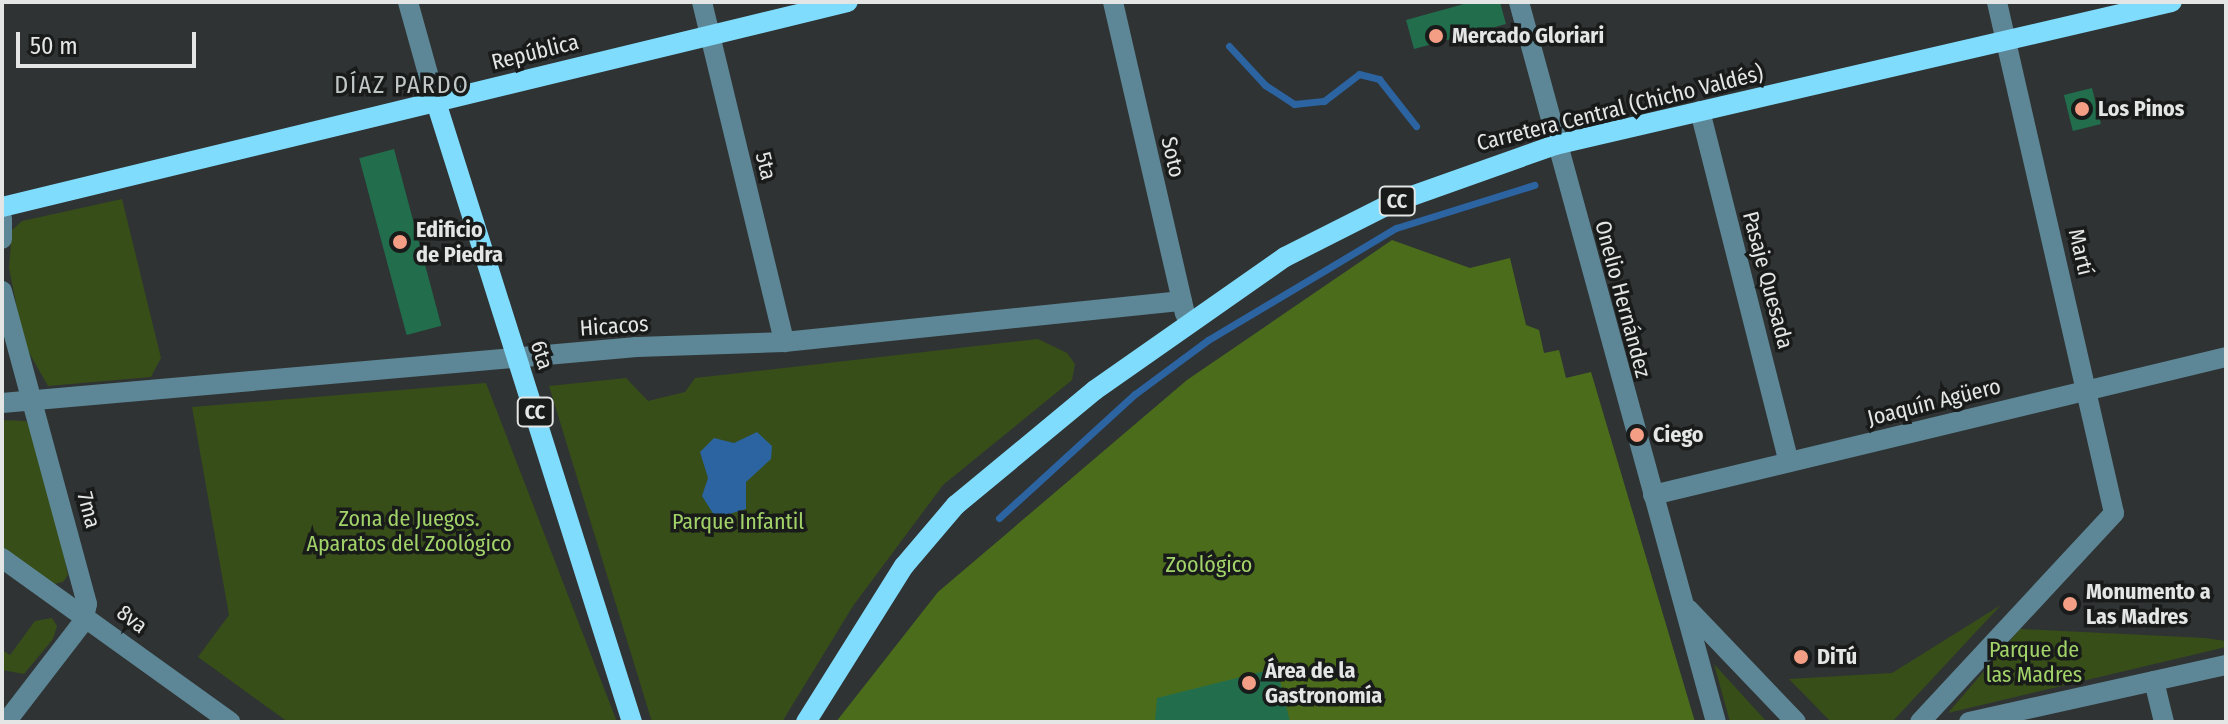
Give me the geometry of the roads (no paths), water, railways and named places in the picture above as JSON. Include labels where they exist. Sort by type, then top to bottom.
[{"type":"main road","name":"República","points":[[2,207],[848,2]]},
{"type":"main road","name":"Carretera Central (Chicho Valdés)","points":[[806,722],[904,566],[956,505],[1187,323],[1285,257],[1392,203],[1555,145],[2006,38],[2172,2]]},
{"type":"main road","name":"6ta","points":[[436,102],[632,722]]},
{"type":"street","name":"6ta","points":[[408,2],[436,102]]},
{"type":"street","name":"5ta","points":[[702,2],[784,342]]},
{"type":"street","name":"Soto","points":[[1113,2],[1187,323]]},
{"type":"street","name":"Onelio Hernández","points":[[1519,2],[1555,145],[1687,608],[1716,722]]},
{"type":"street","name":"Martí","points":[[1920,722],[2114,513],[2089,390],[1997,2]]},
{"type":"street","name":"Pasaje Quesada","points":[[1700,111],[1789,462]]},
{"type":"street","points":[[2,218],[2,239]]},
{"type":"street","name":"7ma","points":[[2,291],[71,531],[85,614]]},
{"type":"street","name":"Hicacos","points":[[2,403],[518,358],[784,342],[1182,301]]},
{"type":"street","name":"Joaquín Agüero","points":[[1653,495],[2226,357]]},
{"type":"street","name":"8va","points":[[2,558],[85,614],[230,722]]},
{"type":"street","name":"Onelio Hernández","points":[[1687,608],[1796,722]]},
{"type":"street","points":[[6,722],[85,614]]},
{"type":"street","points":[[1969,722],[2226,665]]},
{"type":"street","points":[[2154,681],[2164,722]]},
{"type":"water","points":[[757,432],[772,446],[771,459],[746,482],[746,509],[716,518],[702,496],[708,478],[700,452],[714,438],[734,443]]},
{"type":"waterway","points":[[1229,46],[1265,85],[1294,104],[1324,101],[1359,74],[1379,79],[1416,126]]},
{"type":"waterway","points":[[999,518],[1135,394],[1208,340],[1396,228],[1534,185]]},
{"type":"place","name":"Mercado Gloriari","points":[[1436,36]]},
{"type":"place","name":"Los Pinos","points":[[2082,109]]},
{"type":"place","name":"Edificio de Piedra","points":[[400,242]]},
{"type":"place","name":"Ciego","points":[[1637,435]]},
{"type":"place","name":"Monumento a Las Madres","points":[[2070,604]]},
{"type":"place","name":"DiTú","points":[[1801,657]]},
{"type":"place","name":"Área de la Gastronomía","points":[[1249,683]]},
{"type":"district","name":"DÍAZ PARDO","points":[[402,86]]},
{"type":"park label","name":"Parque Infantil","points":[[738,522]]},
{"type":"park label","name":"Zona de Juegos. Aparatos del Zoológico","points":[[409,530]]},
{"type":"park label","name":"Zoológico","points":[[1209,565]]},
{"type":"park label","name":"Parque de las Madres","points":[[2034,662]]}]
